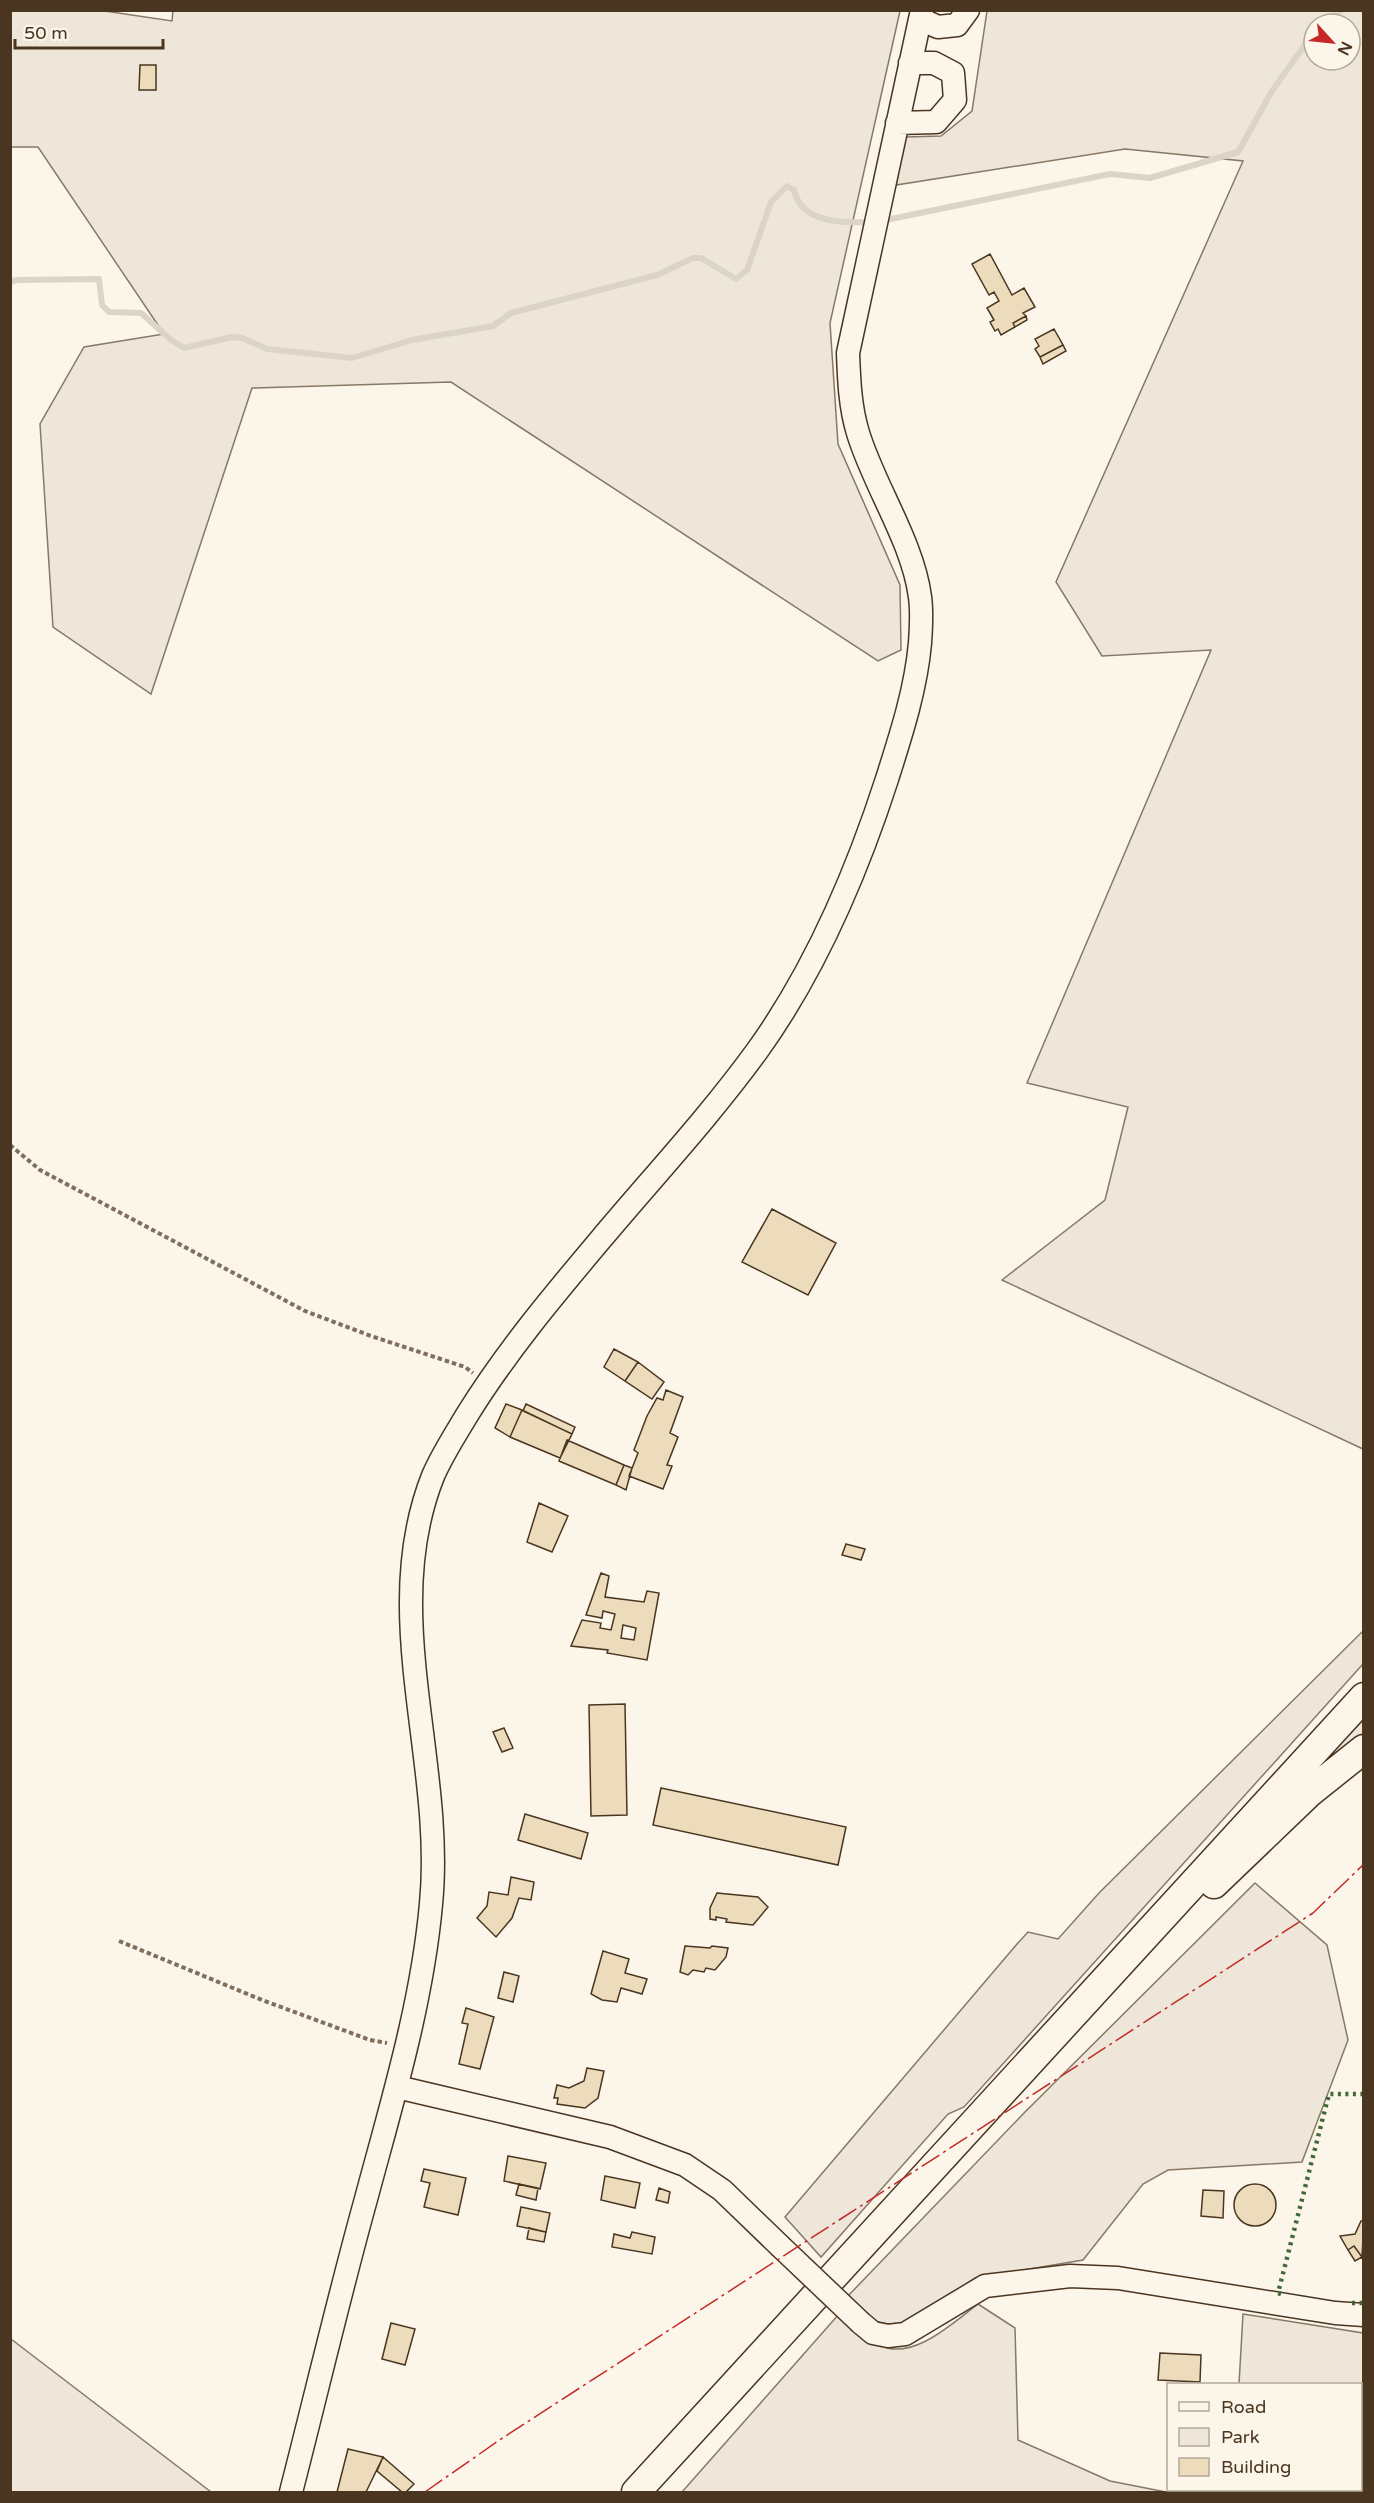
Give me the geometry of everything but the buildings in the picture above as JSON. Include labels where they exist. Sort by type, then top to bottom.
[{"type":"main road","points":[[636,2493],[1088,2001],[1192,1881],[1364,1697]]},
{"type":"main road","points":[[1088,2001],[1132,1971],[1204,1894],[1302,1800],[1349,1758],[1364,1749]]},
{"type":"street","points":[[291,2493],[397,2086],[426,1951],[434,1848],[410,1613],[411,1567],[419,1526],[434,1476],[488,1382],[523,1331],[719,1099],[760,1047],[815,957],[843,899],[870,832],[903,727],[920,646],[920,596],[907,551],[859,436],[850,396],[848,353],[921,15],[938,27],[957,25],[968,10]]},
{"type":"street","points":[[897,123],[936,122],[955,100],[953,73],[934,63],[910,63]]},
{"type":"street","points":[[397,2086],[610,2137],[685,2165],[722,2190],[873,2333],[888,2336],[905,2334],[985,2286],[1070,2276],[1118,2278],[1335,2313],[1364,2315]]},
{"type":"path","points":[[10,1145],[40,1170],[305,1311],[370,1336],[465,1367],[488,1382]]},
{"type":"path","points":[[119,1941],[273,2004],[370,2040],[405,2046]]},
{"type":"green space","points":[[98,10],[172,21],[173,10],[900,11],[830,323],[838,444],[900,585],[901,650],[878,661],[451,382],[252,388],[151,694],[53,627],[40,424],[84,347],[164,334],[38,147],[11,147],[10,11]]},
{"type":"green space","points":[[987,11],[1363,11],[1363,1449],[1002,1280],[1105,1200],[1128,1107],[1027,1083],[1211,650],[1102,656],[1056,582],[1243,161],[1125,149],[896,185],[905,137],[941,136],[972,111]]},
{"type":"green space","points":[[1363,1631],[1363,1664],[964,2107],[948,2114],[821,2257],[785,2217],[1017,1944],[1028,1932],[1058,1939],[1099,1893]]},
{"type":"green space","points":[[1363,1717],[1363,1738],[1323,1760]]},
{"type":"green space","points":[[1255,1883],[1327,1945],[1348,2040],[1302,2162],[1168,2170],[1143,2184],[1083,2260],[975,2278],[925,2315],[906,2323],[888,2324],[874,2321],[847,2297],[1024,2113]]},
{"type":"green space","points":[[978,2304],[1015,2328],[1018,2440],[1110,2481],[1166,2492],[682,2492],[839,2314],[880,2345],[892,2349],[905,2348],[932,2338]]},
{"type":"green space","points":[[1243,2314],[1363,2333],[1363,2492],[1233,2492],[1362,2491],[1362,2383],[1239,2383]]},
{"type":"green space","points":[[11,2339],[211,2492],[11,2492]]},
{"type":"waterway","points":[[886,220],[1110,174],[1150,178],[1238,152],[1272,91],[1302,49]]},
{"type":"waterway","points":[[10,282],[99,279],[102,305],[109,312],[141,313],[171,340],[184,348],[232,337],[242,338],[267,349],[352,358],[412,340],[493,326],[511,313],[657,275],[693,258],[701,258],[736,279],[747,270],[771,202],[787,186],[794,190],[804,209],[813,214],[833,221],[866,222]]},
{"type":"hedge","points":[[1281,2294],[1278,2293],[1329,2094],[1364,2094]]},
{"type":"hedge","points":[[1352,2303],[1364,2303]]},
{"type":"power","points":[[425,2492],[501,2439],[1313,1913],[1364,1864]]}]
